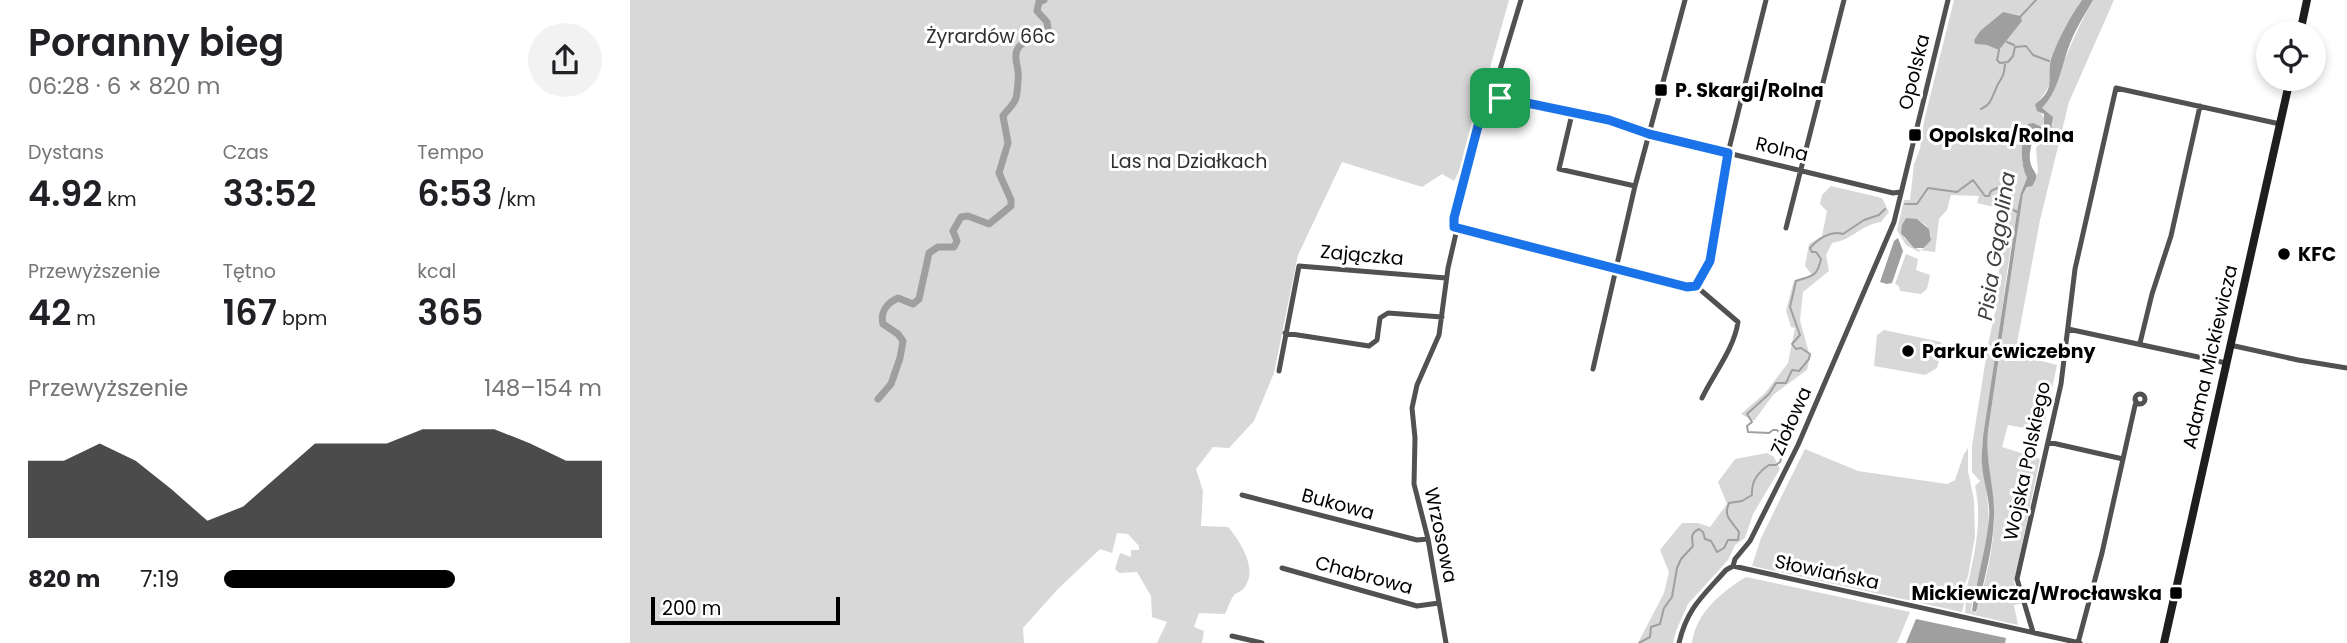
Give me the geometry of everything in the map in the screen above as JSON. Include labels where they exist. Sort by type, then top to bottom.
[{"type":"street","points":[[1492,96],[1521,0]]},
{"type":"street","points":[[1593,369],[1635,186],[1685,0]]},
{"type":"street","points":[[1696,286],[1710,261],[1728,153],[1766,0]]},
{"type":"street","points":[[1786,228],[1844,0]]},
{"type":"street","name":"Opolska","points":[[1901,196],[1948,0]]},
{"type":"street","points":[[2303,21],[2307,0]]},
{"type":"street","name":"Wojska Polskiego","points":[[2033,632],[2017,579],[2061,384],[2075,269],[2116,88],[2200,106]]},
{"type":"street","name":"Adama Mickiewicza","points":[[2164,643],[2287,91]]},
{"type":"street","name":"Rolna","points":[[1492,96],[1609,120],[1649,134],[1901,196]]},
{"type":"street","name":"Wrzosowa","points":[[1446,643],[1428,539],[1414,484],[1415,438],[1412,408],[1417,385],[1436,347],[1446,278],[1457,229],[1453,226],[1454,218],[1485,99],[1492,96]]},
{"type":"street","points":[[2140,343],[2152,294],[2171,236],[2200,106],[2280,124]]},
{"type":"street","points":[[1572,114],[1559,169],[1635,186]]},
{"type":"street","name":"Ziołowa","points":[[1679,643],[1684,622],[1692,607],[1732,566],[1750,541],[1798,445],[1897,215],[1901,196]]},
{"type":"street","points":[[1457,229],[1687,287],[1696,286],[1738,322],[1734,343],[1718,366],[1702,398]]},
{"type":"street","name":"Zajączka","points":[[1279,371],[1298,269],[1302,265],[1446,278]]},
{"type":"street","points":[[1285,334],[1369,346],[1377,340],[1380,318],[1388,313],[1442,317]]},
{"type":"street","points":[[2068,328],[2225,363]]},
{"type":"street","points":[[2229,345],[2347,368]]},
{"type":"street","points":[[2079,643],[2136,401]]},
{"type":"street","points":[[2048,442],[2123,459]]},
{"type":"street","name":"Bukowa","points":[[1241,495],[1417,540],[1428,539]]},
{"type":"street","name":"Słowiańska","points":[[1732,566],[2079,643]]},
{"type":"street","name":"Chabrowa","points":[[1282,568],[1417,606],[1439,603]]},
{"type":"street","points":[[1232,636],[1262,643]]},
{"type":"green space","name":"Las na Działkach","points":[[630,0],[1509,0],[1464,161],[1454,181],[1442,174],[1422,187],[1342,162],[1298,255],[1274,373],[1254,421],[1229,448],[1213,447],[1196,469],[1203,491],[1201,526],[1228,527],[1246,556],[1250,573],[1244,588],[1233,596],[1225,614],[1199,613],[1194,627],[1204,631],[1202,643],[1157,643],[1167,622],[1152,617],[1151,596],[1137,572],[1119,573],[1115,569],[1120,553],[1131,557],[1131,550],[1139,550],[1139,546],[1128,534],[1117,533],[1112,553],[1100,549],[1057,590],[1023,628],[1024,643],[630,643]]},
{"type":"green space","points":[[1954,0],[2082,0],[2060,39],[2047,90],[2035,104],[2045,119],[2043,128],[2038,127],[2022,153],[2027,178],[2017,212],[2007,272],[1982,465],[1989,520],[1985,553],[1971,611],[1976,613],[1994,529],[1988,431],[2023,194],[2038,172],[2036,148],[2053,124],[2042,108],[2093,0],[2114,0],[2069,102],[2040,220],[2015,354],[2057,365],[2043,431],[2008,425],[2002,447],[2040,459],[2014,582],[2020,604],[2014,605],[2018,625],[1965,613],[1966,591],[1978,526],[1975,486],[1980,481],[1972,472],[1972,446],[1996,308],[1994,307],[2000,264],[2003,262],[2008,213],[2003,209],[1977,203],[1979,196],[1951,195],[1947,210],[1939,219],[1935,252],[1919,252],[1906,245],[1897,230],[1904,200],[1910,200],[1914,164],[1920,149],[1924,121]],"holes":[[[2003,12],[2018,24],[1999,49],[1975,44],[1974,40],[1980,31]],[[1917,219],[1927,226],[1931,236],[1925,248],[1919,250],[1904,238]]]},
{"type":"green space","points":[[1831,186],[1882,198],[1889,212],[1881,222],[1832,243],[1826,255],[1829,271],[1803,292],[1800,320],[1810,357],[1807,370],[1773,395],[1754,421],[1741,414],[1765,393],[1788,363],[1795,328],[1791,327],[1786,311],[1794,280],[1812,275],[1805,266],[1809,244],[1822,236],[1827,211],[1820,204],[1822,195]]},
{"type":"green space","points":[[1906,254],[1918,259],[1916,270],[1930,275],[1927,289],[1921,294],[1900,291],[1895,284]]},
{"type":"green space","name":"Parkur ćwiczebny","points":[[1884,330],[1941,342],[1943,346],[1937,368],[1925,375],[1874,366],[1877,335]]},
{"type":"green space","points":[[1968,448],[1975,536],[1968,576],[1962,592],[1962,612],[1752,566],[1761,538],[1805,449],[1858,471],[1947,484],[1955,480]]},
{"type":"green space","points":[[1767,453],[1774,457],[1780,469],[1753,514],[1745,538],[1735,545],[1728,560],[1688,604],[1673,643],[1638,643],[1664,593],[1669,572],[1660,550],[1682,523],[1698,523],[1710,527],[1727,504],[1718,482],[1735,459]]},
{"type":"green space","points":[[1746,577],[1910,612],[1897,643],[1692,643],[1694,632],[1711,604]]},
{"type":"shaded area","points":[[2082,0],[2093,0],[2073,36],[2055,87],[2042,108],[2053,117],[2051,130],[2034,136],[2030,151],[2036,178],[2023,194],[1988,431],[1994,506],[1993,529],[1988,565],[1976,612],[1972,611],[1986,543],[1989,512],[1982,464],[1983,437],[2017,212],[2027,178],[2022,144],[2028,124],[2033,123],[2044,128],[2044,114],[2037,111],[2035,104],[2047,92],[2053,54]]},
{"type":"shaded area","points":[[2003,12],[2020,16],[2022,21],[1999,50],[1975,44],[1974,40],[1980,31]]},
{"type":"shaded area","points":[[1906,218],[1917,219],[1929,229],[1931,240],[1924,248],[1914,248],[1901,233]]},
{"type":"shaded area","points":[[1898,238],[1903,251],[1892,283],[1880,282],[1894,241]]},
{"type":"shaded area","points":[[1916,619],[2006,638],[2005,643],[1906,643]]},
{"type":"waterway","points":[[878,399],[891,384],[903,341],[883,324],[885,308],[898,298],[913,304],[919,299],[929,253],[938,247],[954,247],[957,241],[953,231],[961,217],[968,216],[989,224],[1011,206],[999,173],[1008,143],[1003,116],[1014,103],[1016,96],[1017,50],[1048,28],[1047,22],[1037,11],[1039,2],[1044,0]]},
{"type":"waterway","points":[[2020,17],[2036,0]]},
{"type":"waterway","points":[[2007,42],[2014,45]]},
{"type":"waterway","points":[[1999,50],[1997,60],[2000,63],[2008,62],[2015,47],[2026,46],[2033,55],[2049,61]]},
{"type":"waterway","points":[[1981,109],[1991,99],[2005,64]]},
{"type":"waterway","name":"Pisia Gągolina","points":[[1905,204],[1917,204],[1928,188],[1957,192],[1973,180],[1985,196],[1989,196],[1991,191],[1997,188],[2006,206],[2019,213]]},
{"type":"waterway","points":[[1639,643],[1650,637],[1651,627],[1660,624],[1664,608],[1672,597],[1677,568],[1693,546],[1694,532],[1699,529],[1703,532],[1705,539],[1711,541],[1717,552],[1724,548],[1728,540],[1738,540],[1739,532],[1727,515],[1729,503],[1742,501],[1752,495],[1754,481],[1759,474],[1769,465],[1780,462],[1785,445],[1780,439],[1781,435],[1777,430],[1769,433],[1748,432],[1747,426],[1752,422],[1747,414],[1769,394],[1776,383],[1786,383],[1792,370],[1799,371],[1809,359],[1810,354],[1801,348],[1796,349],[1792,344],[1800,335],[1790,307],[1796,281],[1813,275],[1818,269],[1821,259],[1810,248],[1825,236],[1843,234],[1885,209]]},
{"type":"place","name":"P. Skargi/Rolna","points":[[1661,90]]},
{"type":"place","name":"Opolska/Rolna","points":[[1915,135]]},
{"type":"place","name":"KFC","points":[[2284,254]]},
{"type":"place","name":"Parkur ćwiczebny","points":[[1908,351]]},
{"type":"place","name":"Mickiewicza/Wrocławska","points":[[2176,593]]},
{"type":"route","points":[[1489,95],[1500,98],[1609,120],[1649,134],[1728,153],[1710,261],[1696,286],[1687,287],[1454,227],[1453,222],[1485,99],[1489,95]]},
{"type":"park label","name":"Żyrardów 66c","points":[[991,36]]}]
